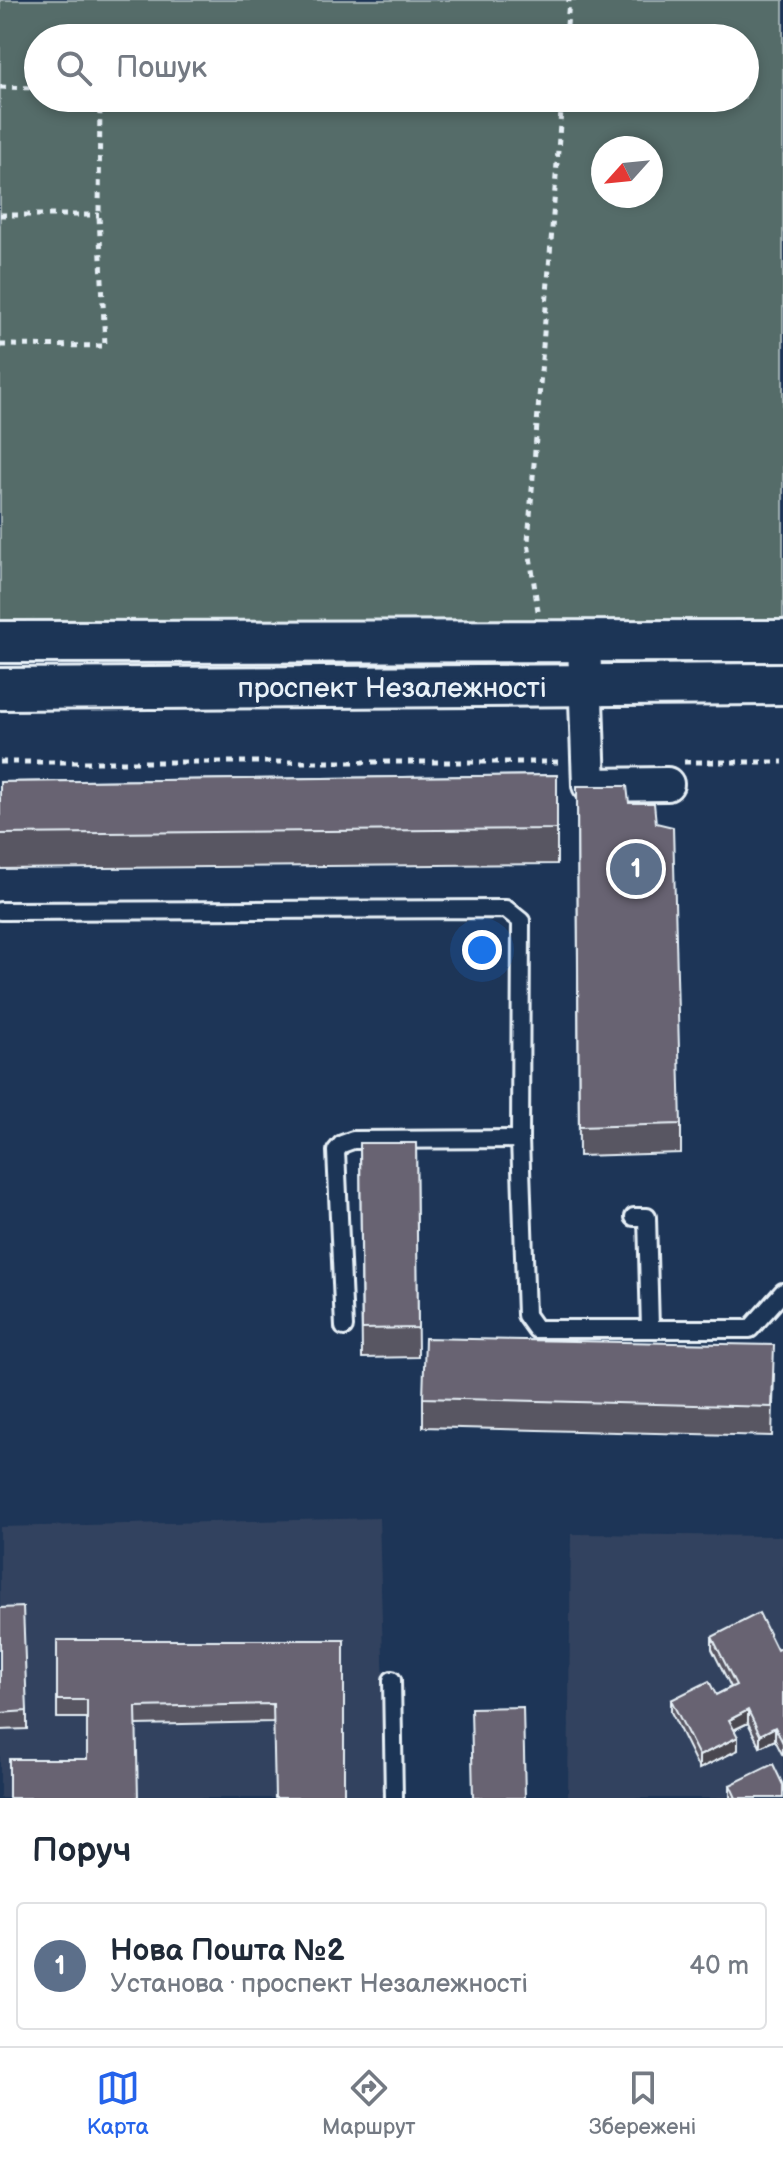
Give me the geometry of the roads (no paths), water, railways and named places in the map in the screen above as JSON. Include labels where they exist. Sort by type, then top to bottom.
[{"type":"street","name":"проспект Незалежності","points":[[0,642],[783,641]]},
{"type":"street","points":[[584,643],[589,785],[672,773]]},
{"type":"street","name":"проспект Незалежності","points":[[0,689],[783,684]]},
{"type":"lane","points":[[0,911],[506,909],[521,921],[520,1139],[526,1315],[536,1329],[750,1329],[783,1292]]},
{"type":"lane","points":[[344,1327],[336,1151],[342,1144],[353,1140],[520,1139]]},
{"type":"lane","points":[[634,1217],[647,1217],[650,1328]]},
{"type":"lane","points":[[392,1680],[394,1798]]},
{"type":"place","name":"Нова Пошта №2","points":[[636,869]]}]
